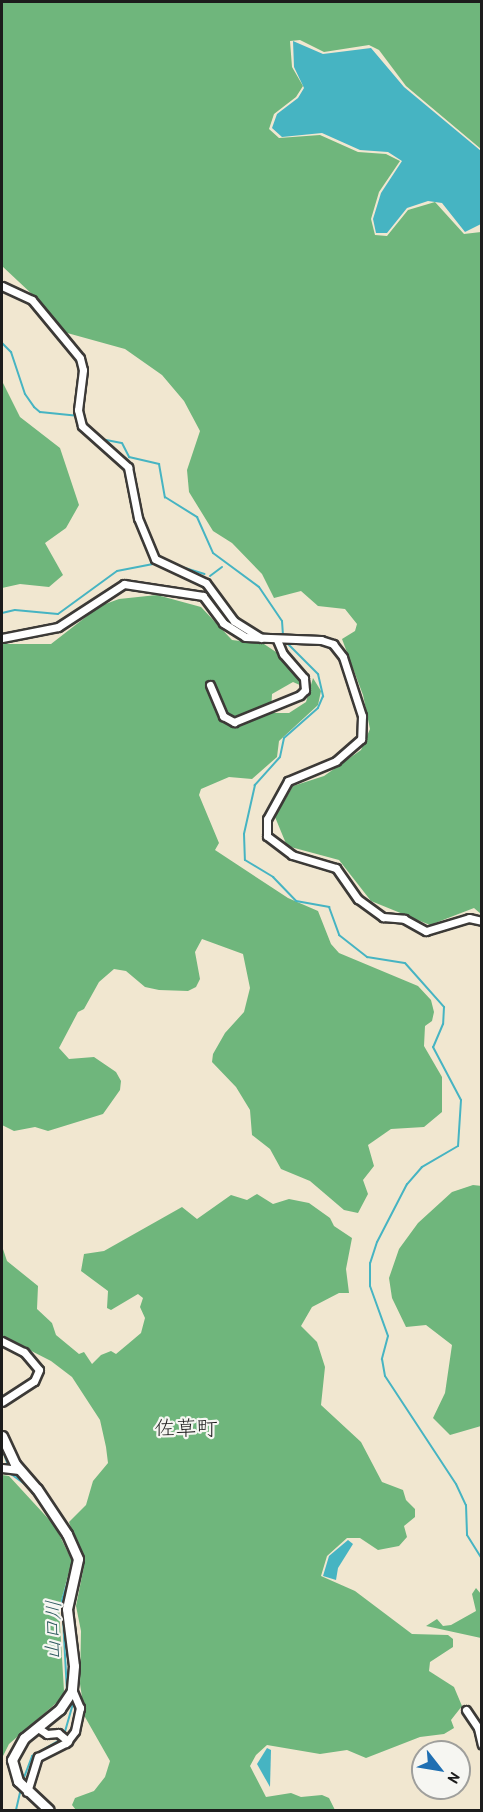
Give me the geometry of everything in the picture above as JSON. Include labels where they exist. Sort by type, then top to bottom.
[{"type":"main road","points":[[2,1436],[10,1469],[47,1503],[76,1551],[78,1565],[67,1609],[74,1666],[71,1693],[14,1753],[12,1766],[18,1781],[26,1791],[48,1810]]},
{"type":"street","points":[[2,286],[32,300],[80,358],[79,416],[94,440],[128,467],[138,518],[155,559],[206,583],[234,621],[266,640]]},
{"type":"street","points":[[2,638],[58,627],[124,584],[203,596],[230,628],[245,637],[266,640],[321,640],[338,650],[362,716],[363,732],[357,746],[336,761],[288,781],[267,819],[265,831],[270,840],[292,855],[336,868],[358,900],[383,917],[404,919],[426,931],[469,918],[482,921]]},
{"type":"street","points":[[210,685],[223,717],[234,722],[300,695],[305,690],[304,678],[283,654],[281,640]]},
{"type":"street","points":[[2,1341],[24,1352],[39,1370],[34,1381],[2,1402]]},
{"type":"street","points":[[26,1791],[38,1758],[64,1738],[79,1718],[71,1693]]},
{"type":"street","points":[[466,1710],[478,1728],[481,1742]]},
{"type":"street","points":[[38,1728],[47,1734],[64,1738]]},
{"type":"green space","points":[[2,2],[481,2],[481,149],[406,86],[379,50],[369,45],[324,52],[300,40],[290,41],[292,67],[303,86],[296,97],[274,114],[269,129],[279,138],[320,135],[358,152],[386,154],[400,161],[379,192],[371,219],[375,235],[387,236],[408,210],[435,202],[464,234],[481,232],[481,914],[474,908],[430,925],[371,901],[339,860],[287,846],[275,817],[293,786],[324,776],[361,750],[370,729],[363,695],[342,639],[355,631],[357,624],[345,609],[318,606],[301,591],[274,598],[262,574],[232,543],[213,531],[189,492],[187,470],[200,431],[184,401],[162,375],[125,349],[60,331],[34,296],[2,266]]},
{"type":"green space","points":[[2,381],[20,417],[60,448],[79,505],[66,528],[45,543],[63,575],[49,587],[20,584],[2,588]]},
{"type":"green space","points":[[157,595],[201,607],[232,640],[264,644],[285,658],[304,683],[302,686],[293,682],[272,694],[271,713],[289,713],[306,702],[313,678],[321,691],[318,705],[279,741],[277,757],[252,779],[229,777],[201,789],[199,795],[219,843],[215,850],[288,898],[318,911],[331,944],[339,953],[418,986],[431,1000],[434,1012],[432,1021],[425,1026],[424,1046],[442,1077],[442,1112],[424,1127],[391,1129],[368,1145],[374,1166],[363,1180],[368,1194],[358,1213],[344,1210],[310,1181],[281,1169],[270,1149],[252,1135],[250,1110],[236,1087],[212,1062],[213,1054],[225,1033],[244,1012],[250,988],[243,954],[202,939],[195,952],[200,979],[196,987],[188,991],[145,987],[126,971],[114,969],[99,982],[84,1009],[78,1012],[59,1048],[69,1059],[94,1057],[116,1072],[121,1081],[120,1090],[103,1114],[48,1131],[35,1127],[14,1131],[2,1125],[2,644],[51,644],[100,606],[119,599]]},
{"type":"green space","points":[[473,1185],[482,1186],[481,1426],[450,1435],[433,1418],[445,1393],[452,1345],[426,1325],[406,1327],[392,1298],[389,1278],[399,1249],[418,1223],[452,1192]]},
{"type":"green space","points":[[257,1194],[273,1204],[289,1199],[309,1203],[330,1218],[334,1226],[352,1238],[346,1269],[349,1293],[339,1293],[312,1307],[301,1326],[317,1342],[325,1367],[321,1405],[361,1442],[382,1482],[403,1490],[406,1500],[415,1509],[415,1517],[404,1526],[407,1537],[399,1546],[378,1550],[360,1538],[347,1538],[327,1556],[321,1576],[355,1591],[412,1634],[448,1635],[453,1639],[453,1647],[430,1662],[429,1671],[454,1687],[462,1706],[451,1720],[454,1728],[444,1734],[411,1740],[366,1758],[347,1750],[320,1754],[267,1745],[256,1755],[250,1766],[266,1797],[291,1793],[301,1797],[322,1795],[329,1798],[335,1810],[76,1810],[72,1805],[75,1798],[94,1791],[105,1777],[110,1761],[85,1717],[80,1684],[81,1631],[76,1606],[84,1566],[69,1522],[86,1505],[93,1481],[108,1463],[106,1447],[100,1420],[72,1377],[51,1361],[2,1336],[2,1246],[7,1261],[38,1286],[37,1309],[52,1323],[56,1335],[79,1354],[84,1352],[92,1364],[101,1355],[111,1351],[116,1354],[141,1333],[145,1318],[140,1307],[143,1298],[138,1294],[111,1310],[107,1308],[108,1291],[81,1271],[84,1254],[104,1251],[182,1207],[197,1219],[231,1195],[247,1200]]},
{"type":"green space","points":[[2,1475],[9,1476],[55,1526],[72,1561],[59,1608],[64,1691],[62,1698],[9,1744],[2,1758]]},
{"type":"green space","points":[[476,1588],[481,1594],[481,1638],[426,1626],[437,1619],[443,1626],[451,1625],[476,1611],[472,1594]]},
{"type":"water","points":[[293,41],[323,54],[371,48],[404,87],[481,151],[481,224],[465,232],[442,203],[428,201],[407,208],[387,233],[376,233],[373,219],[381,193],[402,161],[388,152],[360,150],[322,133],[282,137],[272,128],[277,114],[298,98],[304,88],[294,67]]},
{"type":"water","points":[[348,1540],[353,1544],[338,1568],[336,1580],[323,1576],[329,1556]]},
{"type":"water","points":[[267,1748],[271,1750],[270,1787],[257,1764]]},
{"type":"waterway","points":[[2,343],[11,352],[25,394],[34,407],[40,412],[77,416]]},
{"type":"waterway","points":[[82,417],[91,430]]},
{"type":"waterway","points":[[101,439],[122,443],[129,457],[159,464],[165,497],[197,517],[213,553],[259,587],[282,621],[283,636]]},
{"type":"waterway","points":[[2,613],[15,610],[58,614],[117,571],[154,564]]},
{"type":"waterway","points":[[172,564],[204,574]]},
{"type":"waterway","points":[[210,576],[222,567]]},
{"type":"waterway","points":[[285,641],[318,674],[323,696],[318,708],[284,738],[280,757],[255,785],[244,834],[245,860],[273,877],[296,901],[329,907],[339,935],[367,957],[405,963],[444,1007],[443,1024],[433,1047],[461,1100],[458,1146],[422,1167],[407,1184],[377,1242],[370,1263],[370,1286],[388,1336],[382,1359],[385,1376],[456,1484],[466,1505],[467,1535],[482,1559]]},
{"type":"waterway","name":"山口川","points":[[2,1448],[11,1474],[30,1488]]},
{"type":"waterway","name":"山口川","points":[[67,1692],[62,1600],[70,1573]]},
{"type":"waterway","name":"山口川","points":[[64,1735],[74,1700]]},
{"type":"waterway","name":"山口川","points":[[23,1780],[32,1756],[61,1739]]},
{"type":"waterway","name":"山口川","points":[[16,1810],[21,1789]]},
{"type":"district","name":"佐草町","points":[[186,1428]]}]
